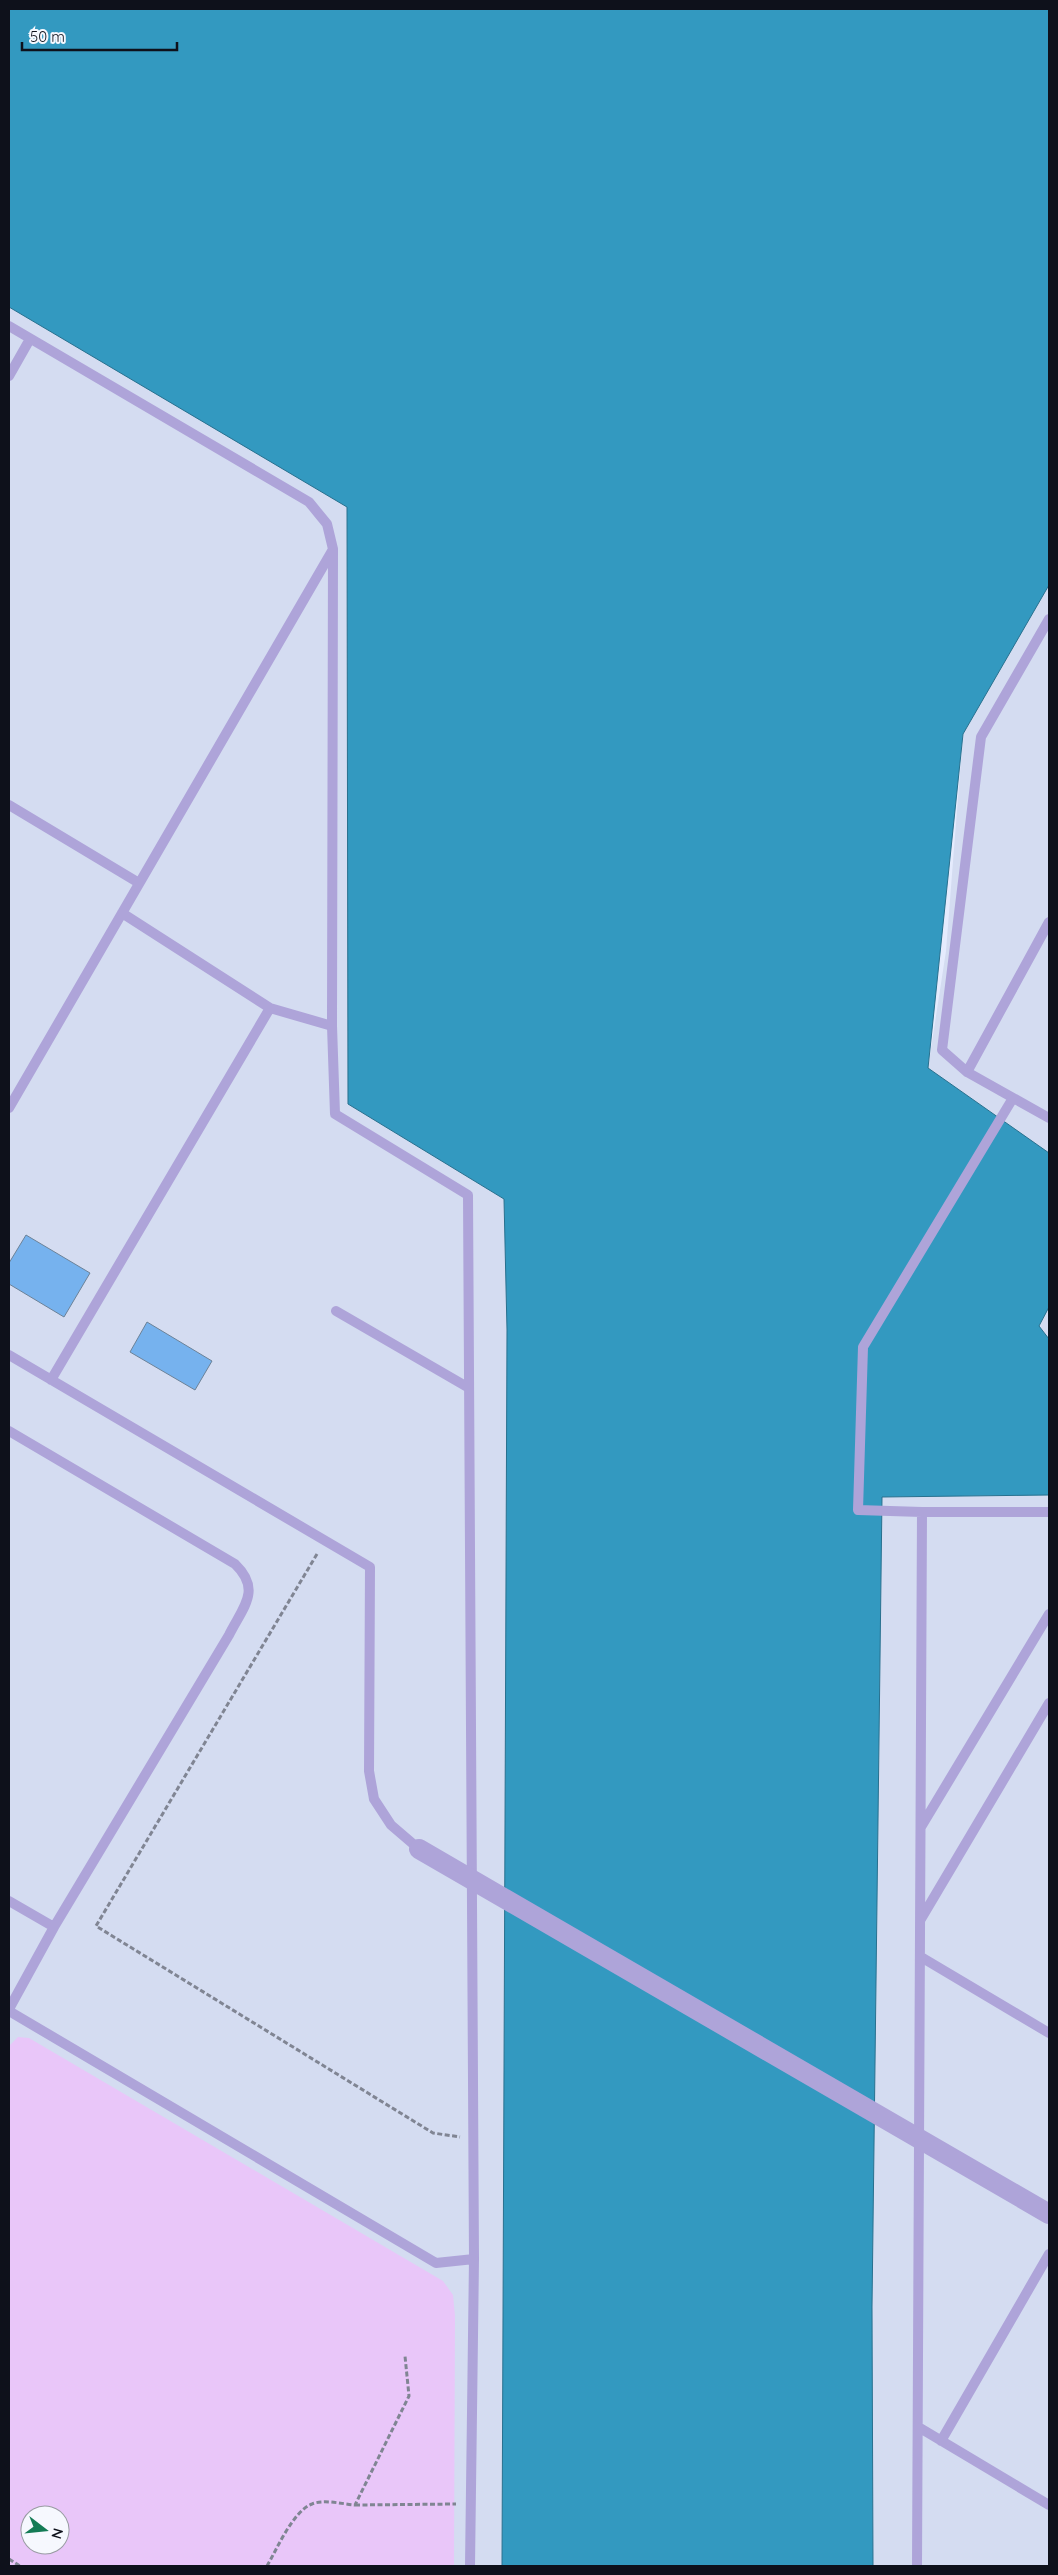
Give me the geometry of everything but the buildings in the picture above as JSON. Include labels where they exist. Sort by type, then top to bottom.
[{"type":"street","points":[[419,1849],[1049,2214]]},
{"type":"lane","points":[[9,326],[309,502],[327,524],[333,549],[332,1026],[335,1114],[468,1195],[474,2259],[470,2566]]},
{"type":"lane","points":[[9,376],[30,339]]},
{"type":"lane","points":[[9,1108],[333,549]]},
{"type":"lane","points":[[1049,619],[981,737],[942,1050],[967,1072],[1049,1118]]},
{"type":"lane","points":[[9,806],[140,883]]},
{"type":"lane","points":[[122,913],[270,1008],[332,1026]]},
{"type":"lane","points":[[967,1072],[1049,922]]},
{"type":"lane","points":[[51,1380],[270,1008]]},
{"type":"lane","points":[[1013,1098],[863,1347],[858,1510],[1049,1512]]},
{"type":"lane","points":[[336,1311],[469,1388]]},
{"type":"lane","points":[[9,1355],[370,1567],[369,1771],[374,1799],[391,1824],[419,1849]]},
{"type":"lane","points":[[9,1431],[234,1564],[245,1574],[250,1588],[246,1602],[228,1635],[54,1927],[9,2010],[436,2263],[474,2259]]},
{"type":"lane","points":[[917,2566],[920,2428],[922,1512]]},
{"type":"lane","points":[[920,1828],[1049,1614]]},
{"type":"lane","points":[[921,1920],[1049,1703]]},
{"type":"lane","points":[[9,1900],[54,1927]]},
{"type":"lane","points":[[921,1957],[1049,2034]]},
{"type":"lane","points":[[940,2441],[1049,2254]]},
{"type":"lane","points":[[920,2428],[1049,2505]]},
{"type":"path","points":[[325,1541],[96,1926],[433,2133],[454,2137],[473,2136]]},
{"type":"path","points":[[355,2505],[405,2409],[409,2396],[405,2356]]},
{"type":"path","points":[[267,2566],[298,2512],[312,2504],[331,2502],[355,2505],[471,2504]]},
{"type":"path","points":[[9,2559],[20,2566]]},
{"type":"shaded area","points":[[9,307],[348,507],[348,1104],[504,1199],[507,1330],[502,2566],[9,2566]]},
{"type":"shaded area","points":[[1049,585],[1049,1153],[928,1068],[946,951],[963,734]]},
{"type":"shaded area","points":[[1049,1307],[1049,1339],[1039,1326]]},
{"type":"shaded area","points":[[1049,1495],[1049,2566],[873,2566],[872,2307],[882,1497]]},
{"type":"shaded area","points":[[18,2037],[29,2038],[443,2281],[453,2295],[455,2316],[454,2566],[9,2566],[9,2046]]},
{"type":"water","points":[[9,9],[1049,9],[1049,585],[963,734],[928,1068],[1049,1153],[1049,1307],[1039,1326],[1049,1339],[1049,1495],[882,1497],[872,2307],[873,2566],[502,2566],[507,1330],[504,1199],[348,1104],[347,507],[9,307]]}]
